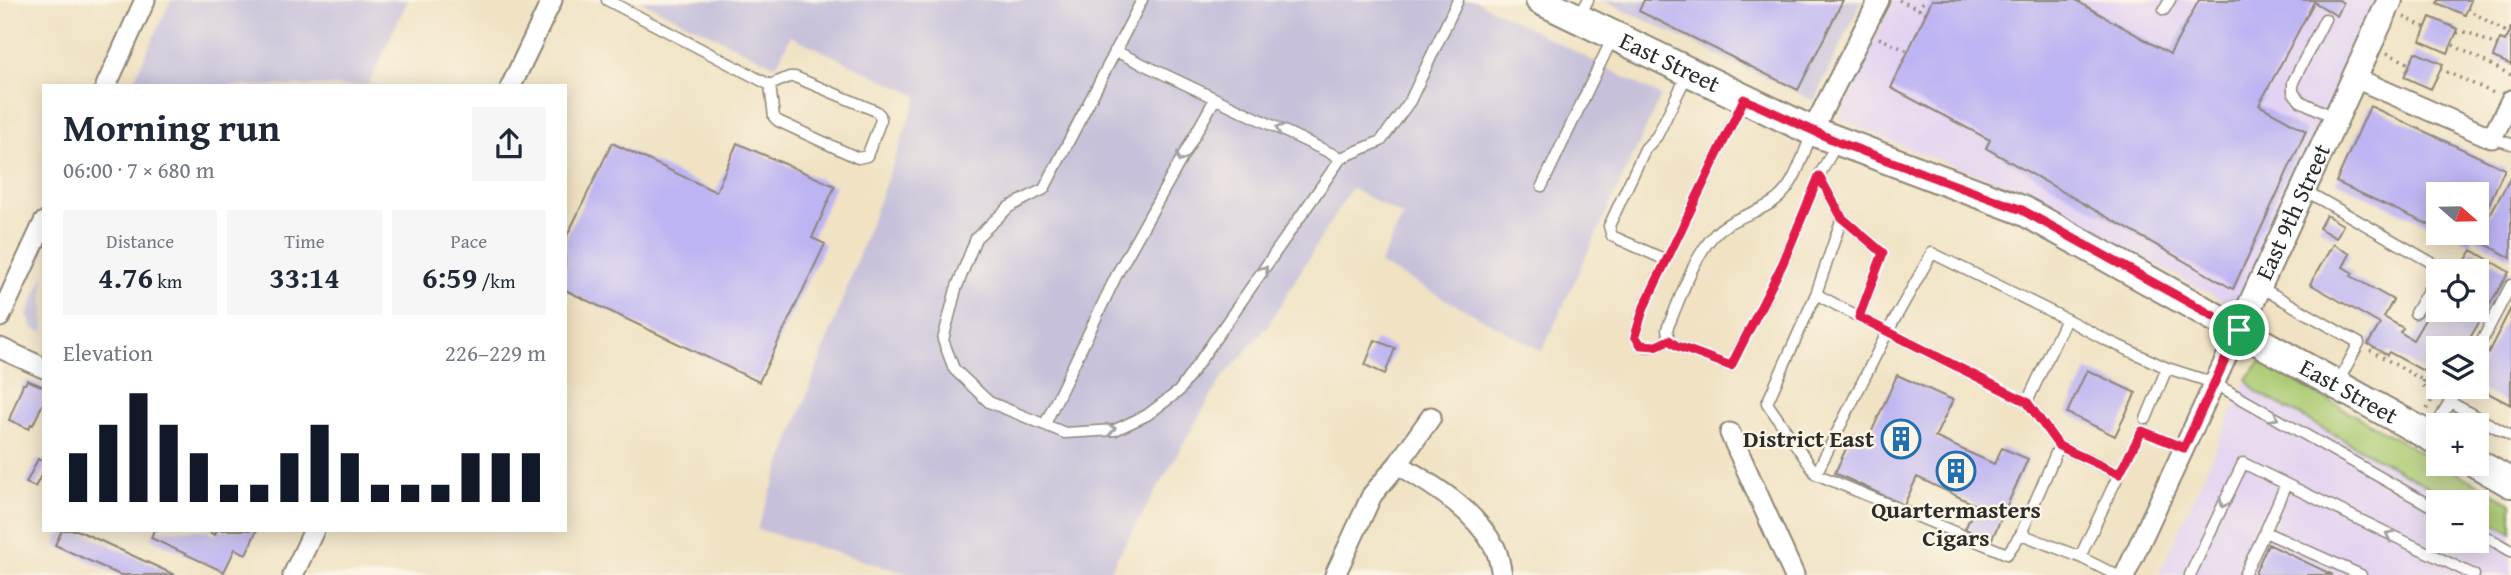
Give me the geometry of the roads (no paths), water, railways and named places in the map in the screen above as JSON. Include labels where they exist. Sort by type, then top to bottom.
[{"type":"main road","name":"East Street","points":[[1540,0],[1583,9],[1614,36],[1825,136],[2022,210],[2337,384],[2426,426]]},
{"type":"main road","points":[[2489,470],[2511,483]]},
{"type":"street","points":[[107,84],[145,0]]},
{"type":"street","points":[[513,84],[552,0]]},
{"type":"street","points":[[1825,136],[1879,0]]},
{"type":"street","name":"East 9th Street","points":[[2125,575],[2355,78],[2396,8]]},
{"type":"street","points":[[2355,78],[2492,138],[2511,100]]},
{"type":"street","points":[[0,317],[42,226]]},
{"type":"street","points":[[0,348],[42,367]]},
{"type":"street","points":[[1335,575],[1372,495],[1431,417]]},
{"type":"street","points":[[1730,433],[1794,575]]},
{"type":"street","points":[[1398,464],[1442,491],[1476,521],[1496,549],[1502,575]]},
{"type":"street","points":[[293,575],[313,532]]},
{"type":"lane","points":[[607,0],[770,85]]},
{"type":"lane","points":[[1142,0],[1044,189],[1009,207],[976,238],[956,289],[943,340],[954,369],[989,401],[1065,433],[1115,430],[1147,415],[1180,391],[1342,159],[1381,141],[1410,101],[1458,0]]},
{"type":"lane","points":[[2325,19],[2293,82],[2293,92],[2300,101],[2336,118]]},
{"type":"lane","points":[[1542,187],[1614,36]]},
{"type":"lane","points":[[1115,51],[1342,159]]},
{"type":"lane","points":[[1667,260],[1612,236],[1609,226],[1645,149],[1657,136],[1688,73]]},
{"type":"lane","points":[[795,77],[876,110],[881,120],[867,156],[858,158],[778,121],[774,117],[770,85],[795,77]]},
{"type":"lane","points":[[1045,424],[1118,272],[1215,99]]},
{"type":"lane","points":[[1669,340],[1648,347],[1641,345],[1635,336],[1644,307],[1744,99]]},
{"type":"lane","points":[[1825,136],[1819,176],[1783,263],[1731,366],[1677,346],[1669,340],[1667,329],[1698,260],[1715,234],[1731,221],[1776,200],[1825,136]]},
{"type":"lane","points":[[2492,138],[2511,144]]},
{"type":"lane","points":[[1819,176],[1842,218],[1883,253],[1859,317]]},
{"type":"lane","points":[[2304,190],[2426,259]]},
{"type":"lane","points":[[1842,218],[1815,294],[1767,403],[1816,474],[2007,554],[2021,534],[2059,446]]},
{"type":"lane","points":[[1816,474],[1888,331],[1932,253],[2167,369],[2214,383],[2426,503]]},
{"type":"lane","points":[[2484,336],[2511,285]]},
{"type":"lane","points":[[2259,287],[2359,343],[2337,384]]},
{"type":"lane","points":[[2415,313],[2426,293]]},
{"type":"lane","points":[[1815,294],[2027,402],[2059,446],[2119,474]]},
{"type":"lane","points":[[2027,402],[2066,319]]},
{"type":"lane","points":[[2146,419],[2167,369]]},
{"type":"lane","points":[[2443,413],[2452,399]]},
{"type":"lane","points":[[2450,402],[2511,436]]},
{"type":"lane","points":[[2080,557],[2142,431],[2184,448]]},
{"type":"lane","points":[[2189,575],[2243,463],[2474,575]]},
{"type":"lane","points":[[2244,575],[2286,484]]},
{"type":"lane","points":[[2265,532],[2361,575]]},
{"type":"lane","points":[[2021,534],[2080,557],[2116,575]]},
{"type":"lane","points":[[2489,538],[2511,551]]},
{"type":"place","name":"District East","points":[[1901,439]]},
{"type":"place","name":"Quartermasters Cigars","points":[[1956,471]]}]
